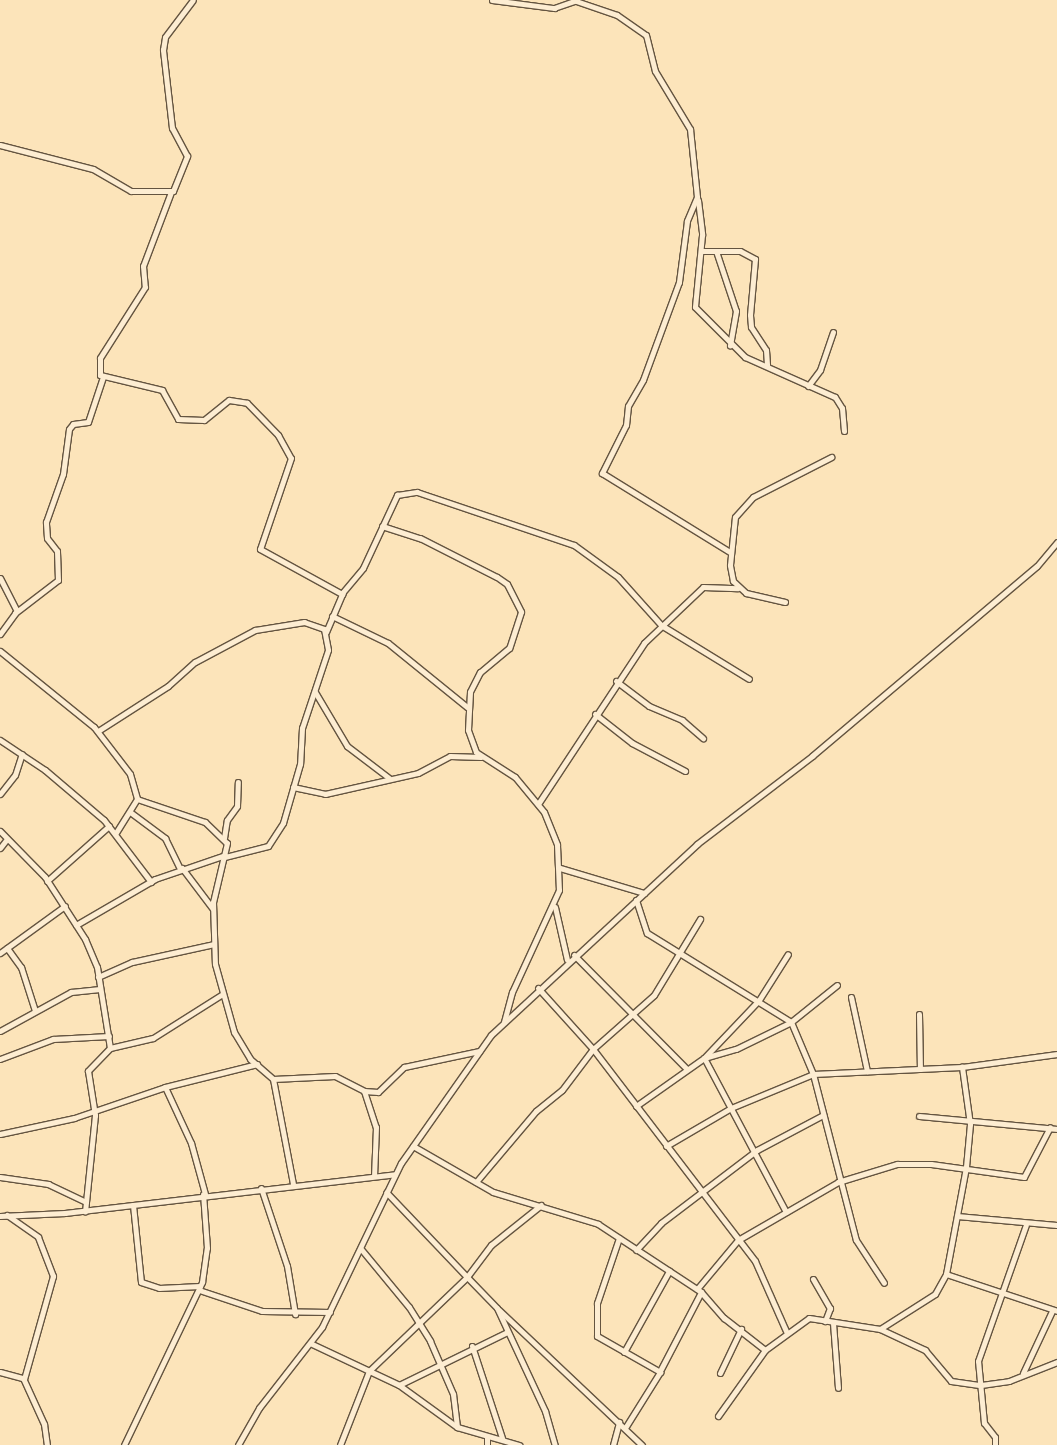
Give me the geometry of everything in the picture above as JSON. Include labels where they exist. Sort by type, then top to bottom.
[{"type":"street","points":[[0,634],[17,611],[58,580],[56,551],[47,538],[46,522],[63,474],[69,429],[73,424],[88,422],[102,377],[100,358],[145,287],[143,266],[187,156],[172,128],[162,61],[163,43],[193,0]]},
{"type":"street","points":[[492,0],[548,8],[576,1],[617,15],[646,35],[654,71],[690,129],[701,251],[695,308],[730,345],[767,366],[835,397],[842,408],[844,431]]},
{"type":"street","points":[[0,145],[94,169],[131,191],[171,192]]},
{"type":"street","points":[[697,197],[687,221],[679,282],[643,380],[628,406],[626,425],[602,473],[730,552]]},
{"type":"street","points":[[701,251],[750,253],[755,259],[750,315],[751,327],[766,350],[767,366]]},
{"type":"street","points":[[716,251],[736,311],[730,345]]},
{"type":"street","points":[[808,386],[820,370],[833,332]]},
{"type":"street","points":[[102,377],[162,390],[178,419],[204,420],[230,400],[247,403],[278,435],[291,458],[260,549],[342,594]]},
{"type":"street","points":[[738,588],[731,573],[730,552],[738,510],[766,490],[831,457]]},
{"type":"street","points":[[76,925],[151,882],[181,868],[225,856],[256,852],[276,838],[300,764],[302,728],[328,650],[326,632],[342,594],[363,568],[397,495],[406,491],[554,538],[603,564],[661,625],[749,678]]},
{"type":"street","points":[[382,526],[420,538],[482,568],[507,584],[517,601],[521,619],[516,635],[504,655],[480,672],[467,707],[470,740],[481,757],[515,777],[538,804],[550,823],[560,868],[554,907],[512,992],[504,1022]]},
{"type":"street","points":[[238,1445],[259,1408],[312,1344],[330,1312],[395,1174],[479,1051],[504,1022],[567,960],[697,844],[812,756],[1037,566],[1057,542]]},
{"type":"street","points":[[0,578],[17,611]]},
{"type":"street","points":[[538,804],[616,682],[661,625],[703,587],[738,588],[785,602]]},
{"type":"street","points":[[332,616],[388,643],[467,707]]},
{"type":"street","points":[[98,731],[168,686],[195,662],[255,630],[304,622],[326,632]]},
{"type":"street","points":[[0,651],[98,731],[130,774],[137,799],[116,833]]},
{"type":"street","points":[[616,682],[648,706],[682,720],[703,738]]},
{"type":"street","points":[[315,692],[347,746],[389,778]]},
{"type":"street","points":[[595,714],[632,743],[685,771]]},
{"type":"street","points":[[0,740],[22,754],[109,826],[151,882]]},
{"type":"street","points":[[0,794],[15,775],[22,754]]},
{"type":"street","points":[[293,787],[325,794],[389,778],[418,773],[450,756],[481,757]]},
{"type":"street","points":[[238,782],[237,806],[227,820],[224,838],[225,856],[213,909],[214,944],[221,995],[234,1032],[257,1064],[273,1079],[293,1184]]},
{"type":"street","points":[[137,799],[205,822],[224,838]]},
{"type":"street","points":[[130,812],[165,838],[181,868],[213,909]]},
{"type":"street","points":[[47,881],[109,826]]},
{"type":"street","points":[[0,831],[47,881],[76,925],[98,977],[110,1048]]},
{"type":"street","points":[[0,848],[7,839]]},
{"type":"street","points":[[560,868],[644,893]]},
{"type":"street","points":[[636,900],[647,933],[759,1000],[791,1022],[813,1074],[838,1182],[856,1240],[884,1283]]},
{"type":"street","points":[[35,1011],[21,968],[3,950],[65,906]]},
{"type":"street","points":[[554,907],[567,960]]},
{"type":"street","points":[[476,1182],[536,1111],[562,1090],[593,1049],[635,1015],[654,995],[678,952],[700,919]]},
{"type":"street","points":[[98,977],[132,962],[214,944]]},
{"type":"street","points":[[704,1058],[759,1000],[788,954]]},
{"type":"street","points":[[574,955],[686,1068]]},
{"type":"street","points":[[636,1106],[686,1068],[704,1058],[736,1049],[791,1022],[837,985]]},
{"type":"street","points":[[538,988],[593,1049],[738,1240],[771,1290],[786,1331]]},
{"type":"street","points":[[0,1031],[71,992],[100,989]]},
{"type":"street","points":[[85,1210],[94,1112],[88,1071],[110,1048],[153,1038],[221,995]]},
{"type":"street","points":[[851,997],[868,1072]]},
{"type":"street","points":[[919,1014],[920,1069]]},
{"type":"street","points":[[0,1059],[53,1039],[108,1036]]},
{"type":"street","points":[[273,1079],[334,1076],[364,1091],[378,1092],[409,1065],[479,1051]]},
{"type":"street","points":[[666,1146],[731,1108],[813,1074],[962,1067],[1057,1054]]},
{"type":"street","points":[[704,1058],[731,1108],[757,1150],[786,1212]]},
{"type":"street","points":[[0,1134],[94,1112],[165,1087],[257,1064]]},
{"type":"street","points":[[880,1329],[935,1294],[946,1274],[966,1167],[970,1124],[962,1067]]},
{"type":"street","points":[[124,1445],[200,1288],[207,1248],[204,1194],[191,1143],[165,1087]]},
{"type":"street","points":[[364,1091],[376,1127],[374,1176]]},
{"type":"street","points":[[636,1250],[661,1223],[757,1150],[823,1115]]},
{"type":"street","points":[[919,1116],[970,1124],[1050,1127],[1057,1129]]},
{"type":"street","points":[[661,1370],[699,1290],[738,1240],[838,1182],[897,1164],[966,1167],[1024,1176],[1050,1127]]},
{"type":"street","points":[[413,1146],[493,1192],[541,1205],[598,1224],[699,1290],[765,1350]]},
{"type":"street","points":[[0,1216],[133,1205],[204,1194],[395,1174]]},
{"type":"street","points":[[0,1177],[48,1184],[86,1202]]},
{"type":"street","points":[[262,1188],[287,1266],[295,1314]]},
{"type":"street","points":[[386,1192],[496,1308],[589,1400],[619,1422],[642,1445]]},
{"type":"street","points":[[133,1205],[138,1279],[159,1288],[200,1288],[238,1305],[295,1314],[330,1312]]},
{"type":"street","points":[[340,1445],[369,1371],[417,1320],[467,1277],[491,1245],[541,1205]]},
{"type":"street","points":[[7,1214],[38,1237],[54,1276],[24,1379]]},
{"type":"street","points":[[957,1216],[1026,1225],[1057,1225]]},
{"type":"street","points":[[995,1445],[995,1437],[984,1423],[980,1349],[1026,1225]]},
{"type":"street","points":[[619,1238],[597,1303],[596,1327],[598,1336],[660,1372],[625,1428]]},
{"type":"street","points":[[360,1249],[417,1320],[440,1363],[453,1394],[457,1427]]},
{"type":"street","points":[[624,1352],[669,1271]]},
{"type":"street","points":[[946,1274],[1001,1295],[1054,1311],[1023,1373]]},
{"type":"street","points":[[813,1280],[830,1308],[825,1321]]},
{"type":"street","points":[[496,1308],[545,1411],[555,1445]]},
{"type":"street","points":[[718,1416],[765,1350],[786,1331],[810,1318],[880,1329],[925,1350],[943,1377],[982,1385],[1009,1381],[1023,1373],[1057,1362]]},
{"type":"street","points":[[833,1323],[838,1388]]},
{"type":"street","points":[[720,1373],[741,1329]]},
{"type":"street","points":[[399,1385],[472,1346],[507,1332]]},
{"type":"street","points":[[312,1344],[399,1385],[457,1427],[487,1436],[502,1438],[519,1445]]},
{"type":"street","points":[[472,1346],[502,1438]]},
{"type":"street","points":[[0,1372],[17,1373],[24,1379],[44,1424],[47,1445]]},
{"type":"street","points":[[613,1445],[619,1422]]},
{"type":"street","points":[[487,1436],[487,1445]]}]
